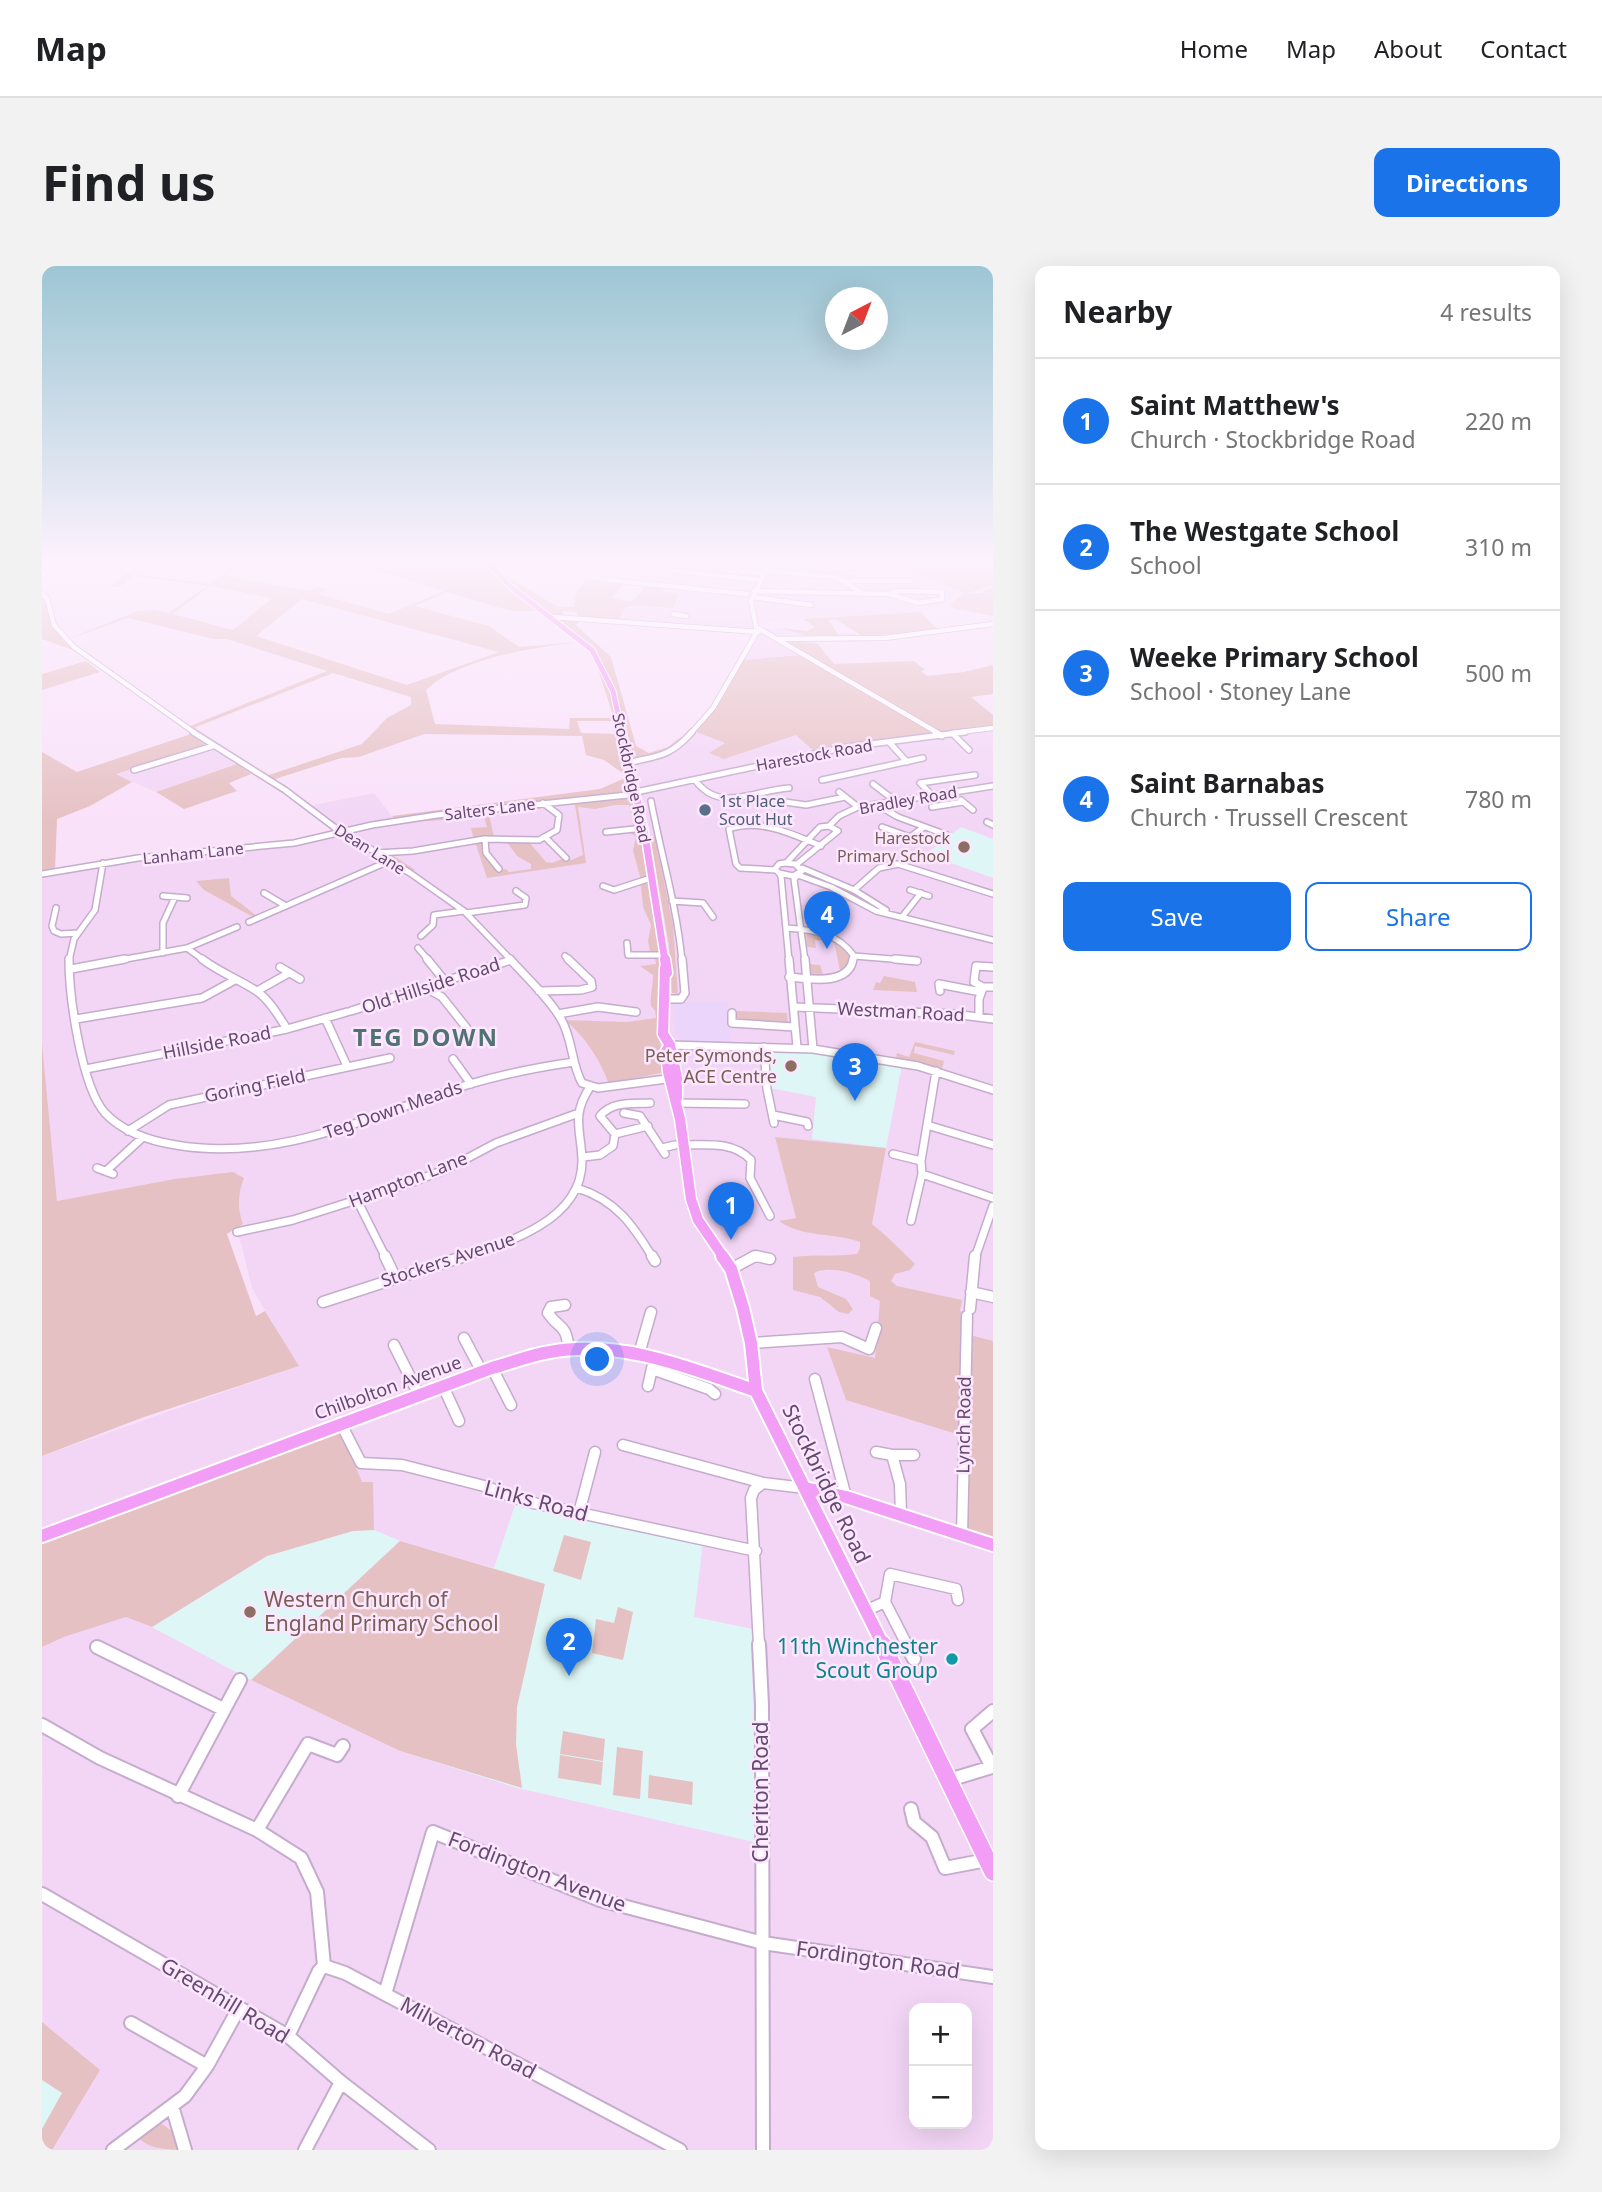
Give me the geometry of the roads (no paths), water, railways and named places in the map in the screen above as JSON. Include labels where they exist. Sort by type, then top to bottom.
[{"type":"main road","name":"Stockbridge Road","points":[[587,646],[592,650],[613,691],[645,832],[665,955],[666,999],[663,1034],[670,1045],[672,1095],[676,1101],[679,1145],[694,1211],[731,1269],[751,1343],[756,1391],[990,1866]]},
{"type":"main road","name":"Chilbolton Avenue","points":[[42,1536],[487,1370],[549,1352],[601,1349],[639,1354],[654,1364],[756,1391]]},
{"type":"main road","points":[[805,1488],[846,1497],[993,1545]]},
{"type":"street","name":"Dean Lane","points":[[72,646],[213,746],[285,790],[465,912],[540,991],[558,1014],[564,1024],[578,1079],[590,1087]]},
{"type":"street","points":[[631,762],[666,755],[680,746],[713,708],[748,646]]},
{"type":"street","points":[[788,646],[942,737]]},
{"type":"street","name":"Harestock Road","points":[[636,793],[797,756],[993,728]]},
{"type":"street","points":[[954,735],[969,750]]},
{"type":"street","points":[[889,742],[907,762]]},
{"type":"street","points":[[134,770],[213,746]]},
{"type":"street","points":[[822,779],[920,758]]},
{"type":"street","points":[[931,794],[920,783],[975,775]]},
{"type":"street","points":[[965,777],[977,788]]},
{"type":"street","points":[[695,779],[709,795],[739,801],[757,794],[789,788]]},
{"type":"street","points":[[873,783],[894,800]]},
{"type":"street","name":"Bradley Road","points":[[777,872],[779,864],[787,862],[820,827],[829,826],[839,816],[859,807],[993,786]]},
{"type":"street","points":[[839,792],[859,807]]},
{"type":"street","points":[[950,792],[973,810]]},
{"type":"street","name":"Salters Lane","points":[[344,832],[437,815],[636,793]]},
{"type":"street","points":[[785,802],[792,806],[845,797]]},
{"type":"street","points":[[650,802],[677,921],[685,996],[666,999]]},
{"type":"street","points":[[932,807],[963,802]]},
{"type":"street","points":[[376,853],[395,846],[410,852],[458,841],[515,841],[545,837],[557,830],[561,820],[559,815],[543,803]]},
{"type":"street","points":[[550,808],[572,804]]},
{"type":"street","points":[[876,804],[898,817],[947,835]]},
{"type":"street","points":[[821,846],[768,827],[737,826],[729,829],[736,864],[740,868],[798,871],[854,890],[879,909]]},
{"type":"street","points":[[813,1049],[802,929],[794,879],[821,846],[837,833],[838,831],[829,826]]},
{"type":"street","points":[[882,827],[910,837],[924,827]]},
{"type":"street","name":"Lanham Lane","points":[[42,874],[103,863],[294,843],[344,832]]},
{"type":"street","points":[[603,832],[645,832],[658,835]]},
{"type":"street","points":[[545,837],[566,858]]},
{"type":"street","points":[[485,839],[486,853],[499,869]]},
{"type":"street","points":[[249,922],[389,861]]},
{"type":"street","points":[[787,862],[798,871],[879,909],[993,940]]},
{"type":"street","name":"Teg Down Meads","points":[[103,863],[101,892],[95,912],[78,933],[70,951],[76,1019],[94,1096],[102,1108],[128,1131],[142,1138],[204,1150],[283,1143],[372,1120],[471,1084],[574,1062]]},
{"type":"street","points":[[854,890],[879,867],[898,864],[922,869],[993,894]]},
{"type":"street","points":[[777,872],[781,876],[797,1047]]},
{"type":"street","points":[[603,886],[614,890],[651,878]]},
{"type":"street","points":[[910,890],[929,896]]},
{"type":"street","points":[[421,936],[433,925],[434,915],[502,910],[525,905],[526,898],[516,891]]},
{"type":"street","points":[[264,893],[286,906]]},
{"type":"street","points":[[898,916],[921,893]]},
{"type":"street","points":[[163,896],[187,898]]},
{"type":"street","points":[[163,953],[160,929],[175,897]]},
{"type":"street","points":[[672,901],[702,903],[709,915]]},
{"type":"street","points":[[56,908],[52,926],[54,931],[61,934],[78,933]]},
{"type":"street","points":[[71,969],[187,948],[237,927]]},
{"type":"street","points":[[786,928],[827,933],[841,940],[854,956],[917,961]]},
{"type":"street","points":[[627,943],[628,955],[665,955]]},
{"type":"street","points":[[187,948],[235,980],[257,990],[271,1005],[286,1029]]},
{"type":"street","points":[[418,948],[444,980]]},
{"type":"street","points":[[540,991],[582,990],[592,987],[591,981],[565,956]]},
{"type":"street","points":[[789,977],[830,979],[852,967],[854,956]]},
{"type":"street","name":"Old Hillside Road","points":[[349,1012],[511,960]]},
{"type":"street","points":[[982,989],[974,982],[976,966],[993,966]]},
{"type":"street","points":[[280,967],[300,979]]},
{"type":"street","points":[[257,990],[289,973]]},
{"type":"street","points":[[76,1019],[202,998],[235,980]]},
{"type":"street","points":[[940,991],[939,984],[982,989],[993,987]]},
{"type":"street","points":[[424,987],[442,997],[469,1031]]},
{"type":"street","points":[[979,1016],[982,989]]},
{"type":"street","points":[[558,1014],[598,1007],[636,1012]]},
{"type":"street","name":"Westman Road","points":[[794,1007],[993,1018]]},
{"type":"street","name":"Hillside Road","points":[[86,1069],[286,1029],[349,1012]]},
{"type":"street","points":[[732,1013],[732,1023],[795,1027]]},
{"type":"street","points":[[325,1018],[347,1066]]},
{"type":"street","points":[[670,1045],[813,1049],[886,1059],[992,1087]]},
{"type":"street","points":[[764,1047],[767,1089],[773,1119],[807,1122],[808,1126]]},
{"type":"street","name":"Goring Field","points":[[128,1131],[169,1105],[390,1058]]},
{"type":"street","points":[[453,1059],[471,1084]]},
{"type":"street","points":[[922,1174],[921,1161],[936,1071]]},
{"type":"street","points":[[656,1261],[615,1204],[601,1195],[577,1188],[583,1157],[576,1114],[583,1094],[590,1087],[607,1088],[673,1078]]},
{"type":"street","points":[[676,1101],[745,1104]]},
{"type":"street","points":[[615,1134],[602,1121],[600,1116],[603,1111],[613,1105],[650,1103]]},
{"type":"street","points":[[625,1112],[640,1116],[663,1151],[679,1145],[729,1146],[744,1152],[751,1160],[750,1178],[769,1216]]},
{"type":"street","name":"Hampton Lane","points":[[237,1232],[293,1220],[449,1168],[496,1143],[576,1114]]},
{"type":"street","points":[[927,1125],[993,1145]]},
{"type":"street","points":[[615,1134],[648,1126]]},
{"type":"street","points":[[583,1157],[604,1154],[614,1143],[615,1134]]},
{"type":"street","points":[[106,1171],[142,1138]]},
{"type":"street","points":[[893,1154],[921,1161]]},
{"type":"street","points":[[922,1174],[993,1198]]},
{"type":"street","points":[[911,1221],[919,1176],[922,1174]]},
{"type":"street","name":"Stockers Avenue","points":[[323,1302],[518,1238],[559,1211],[577,1188]]},
{"type":"street","points":[[357,1200],[395,1277]]},
{"type":"street","name":"Lynch Road","points":[[962,1535],[970,1285],[980,1235],[993,1206]]},
{"type":"street","points":[[731,1269],[755,1256],[770,1259]]},
{"type":"street","points":[[971,1292],[993,1297]]},
{"type":"street","points":[[565,1305],[551,1307],[548,1313],[552,1319],[561,1323],[567,1335],[569,1349]]},
{"type":"street","points":[[639,1354],[651,1312]]},
{"type":"street","points":[[751,1343],[842,1337],[869,1349],[876,1328]]},
{"type":"street","points":[[464,1338],[511,1405]]},
{"type":"street","points":[[394,1345],[419,1395]]},
{"type":"street","points":[[649,1386],[654,1364],[715,1394]]},
{"type":"street","points":[[815,1379],[846,1497]]},
{"type":"street","points":[[443,1386],[459,1421]]},
{"type":"street","name":"Links Road","points":[[341,1424],[360,1463],[402,1465],[484,1486],[524,1501],[756,1550]]},
{"type":"street","points":[[623,1445],[763,1483],[805,1488]]},
{"type":"street","points":[[579,1513],[595,1452]]},
{"type":"street","points":[[876,1452],[914,1455]]},
{"type":"street","points":[[892,1455],[900,1484],[901,1515]]},
{"type":"street","name":"Cheriton Road","points":[[763,1483],[754,1489],[750,1517],[756,1550],[762,1705],[760,1843],[763,2150]]},
{"type":"street","points":[[915,1659],[885,1602],[891,1574],[956,1589],[958,1600]]},
{"type":"street","points":[[865,1611],[885,1602]]},
{"type":"street","points":[[97,1647],[223,1709]]},
{"type":"street","points":[[178,1796],[240,1680]]},
{"type":"street","points":[[948,1781],[992,1767],[972,1729],[993,1711]]},
{"type":"street","points":[[42,1725],[100,1758],[257,1830],[301,1858],[317,1892],[324,1966],[319,1971],[288,2036]]},
{"type":"street","points":[[257,1830],[308,1744],[337,1755],[343,1746]]},
{"type":"street","points":[[911,1809],[914,1822],[932,1837],[945,1868],[990,1866]]},
{"type":"street","name":"Fordington Avenue","points":[[385,1994],[433,1832],[600,1900],[763,1943]]},
{"type":"street","name":"Greenhill Road","points":[[42,1894],[288,2036],[341,2082],[429,2150]]},
{"type":"street","name":"Fordington Road","points":[[763,1943],[993,1977]]},
{"type":"street","name":"Milverton Road","points":[[324,1966],[338,1970],[385,1994],[681,2150]]},
{"type":"street","points":[[113,2150],[172,2106],[195,2084],[239,2008]]},
{"type":"street","points":[[131,2023],[207,2066]]},
{"type":"street","points":[[305,2150],[341,2082]]},
{"type":"street","points":[[172,2106],[186,2150]]},
{"type":"place","name":"1st Place Scout Hut","points":[[705,810]]},
{"type":"place","name":"Harestock Primary School","points":[[964,847]]},
{"type":"place","name":"Saint Barnabas","points":[[827,949]]},
{"type":"place","name":"Peter Symonds, ACE Centre","points":[[791,1066]]},
{"type":"place","name":"Weeke Primary School","points":[[855,1101]]},
{"type":"place","name":"Saint Matthew's","points":[[731,1240]]},
{"type":"place","name":"Western Church of England Primary School","points":[[250,1612]]},
{"type":"place","name":"11th Winchester Scout Group","points":[[952,1659]]},
{"type":"place","name":"The Westgate School","points":[[569,1676]]},
{"type":"district","name":"TEG DOWN","points":[[426,1038]]}]
